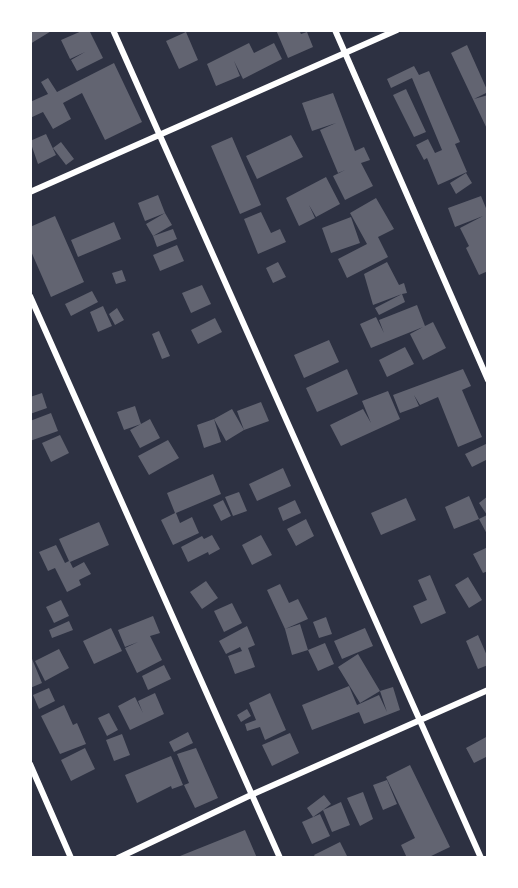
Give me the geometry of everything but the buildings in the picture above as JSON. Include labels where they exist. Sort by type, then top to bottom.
[{"type":"street","points":[[113,30],[481,858]]},
{"type":"street","points":[[334,30],[488,380]]},
{"type":"street","points":[[30,192],[398,30]]},
{"type":"street","points":[[30,296],[280,858]]},
{"type":"street","points":[[118,858],[251,795],[488,690]]},
{"type":"street","points":[[30,764],[71,858]]}]
